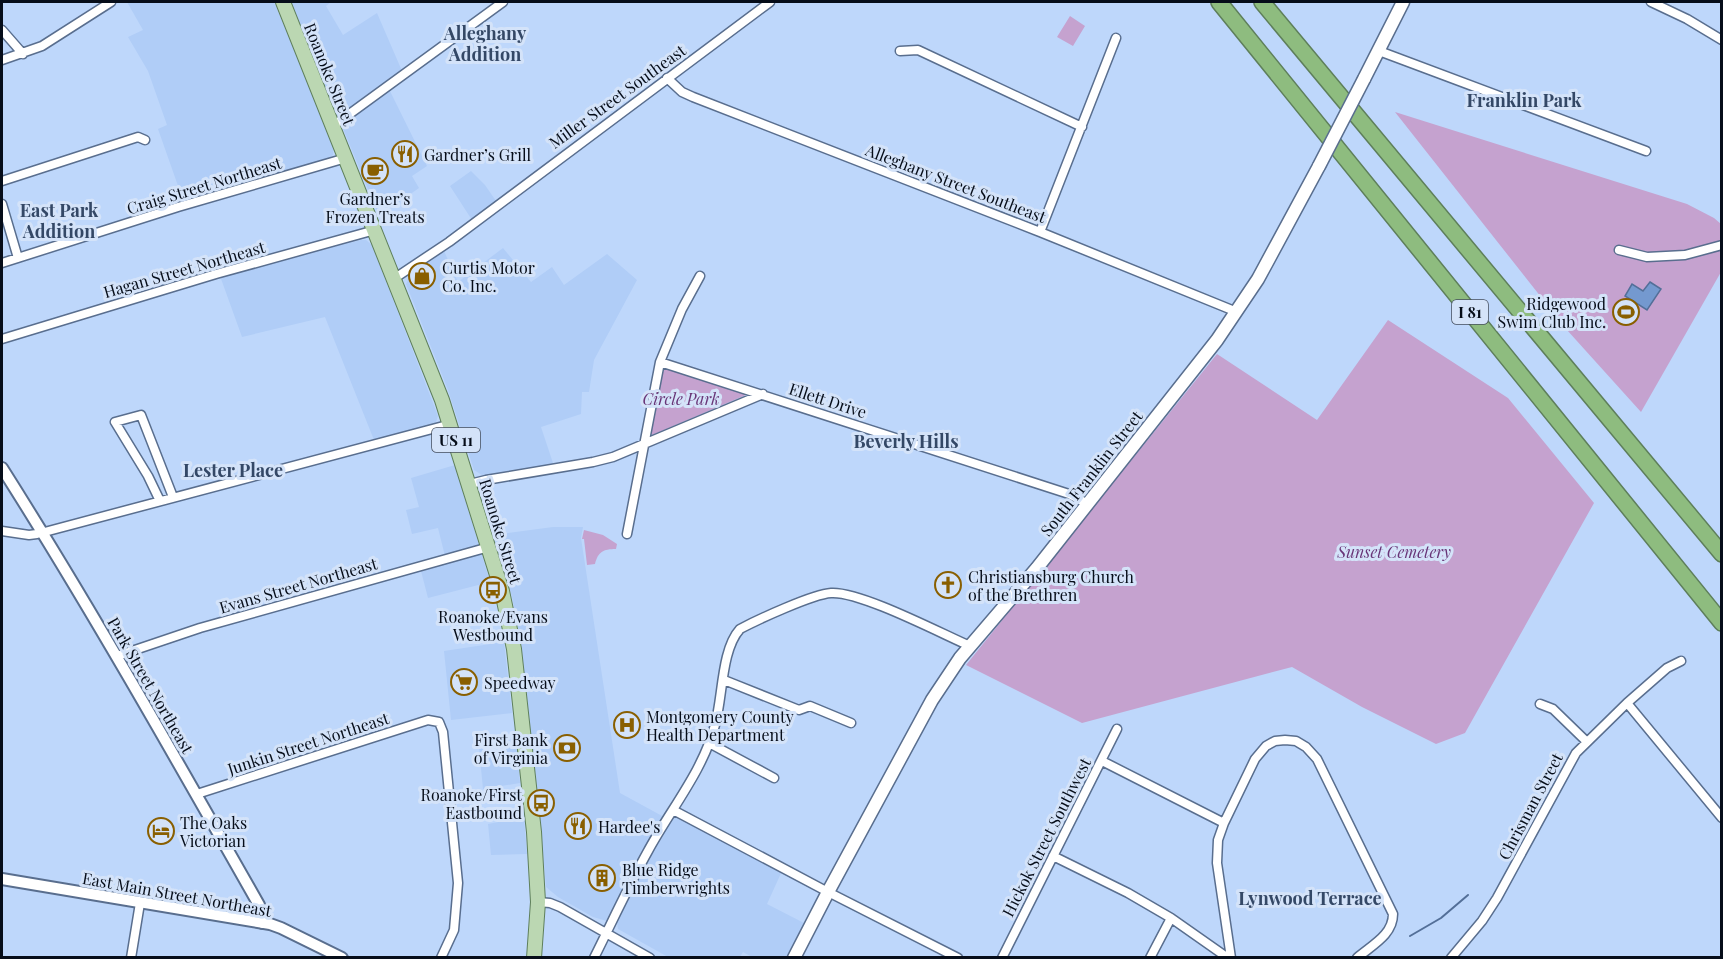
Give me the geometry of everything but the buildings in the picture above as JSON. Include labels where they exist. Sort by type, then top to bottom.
[{"type":"highway","name":"I 81","points":[[1219,2],[1722,623]]},
{"type":"highway","name":"I 81","points":[[1262,2],[1722,554]]},
{"type":"main road","name":"Roanoke Street","points":[[283,2],[395,278],[451,424],[506,607],[514,649],[534,832],[537,903],[534,957]]},
{"type":"main road","name":"South Franklin Street","points":[[794,957],[932,700],[970,646],[1037,568],[1237,312],[1258,279],[1319,166],[1403,2]]},
{"type":"street","points":[[2,60],[42,46],[111,2]]},
{"type":"street","points":[[333,126],[503,2]]},
{"type":"street","points":[[1651,2],[1687,19],[1722,40]]},
{"type":"street","name":"Miller Street Southeast","points":[[395,278],[449,242],[765,3]]},
{"type":"street","points":[[2,30],[23,54]]},
{"type":"street","points":[[1040,232],[1116,38]]},
{"type":"street","points":[[900,51],[918,50],[1082,127]]},
{"type":"street","points":[[1379,51],[1646,151]]},
{"type":"street","name":"Alleghany Street Southeast","points":[[667,78],[682,92],[693,97],[1040,232],[1237,312]]},
{"type":"street","points":[[2,181],[138,137],[145,140]]},
{"type":"street","name":"Craig Street Northeast","points":[[2,263],[178,207],[346,158]]},
{"type":"street","points":[[2,204],[18,258]]},
{"type":"street","name":"Hagan Street Northeast","points":[[2,339],[216,274],[375,230]]},
{"type":"street","points":[[1618,250],[1647,257],[1685,255],[1722,244]]},
{"type":"street","points":[[627,534],[660,362],[682,309],[700,276]]},
{"type":"street","name":"Ellett Drive","points":[[660,362],[1069,494],[1088,504]]},
{"type":"street","points":[[470,484],[614,457],[764,394]]},
{"type":"street","points":[[160,501],[148,476],[115,423],[141,415],[173,497]]},
{"type":"street","points":[[2,531],[29,535],[42,532],[293,468],[451,424]]},
{"type":"street","name":"Park Street Northeast","points":[[2,468],[117,656],[197,794],[259,905],[262,922]]},
{"type":"street","name":"Evans Street Northeast","points":[[117,656],[200,628],[489,547]]},
{"type":"street","points":[[594,957],[648,850],[709,743],[724,680],[727,654],[732,638],[740,629],[826,593],[834,592],[856,597],[970,646]]},
{"type":"street","name":"Chrisman Street","points":[[1451,957],[1482,921],[1497,898],[1576,753],[1627,703],[1667,668],[1681,661]]},
{"type":"street","points":[[724,680],[799,710],[810,706],[851,723]]},
{"type":"street","points":[[1627,703],[1722,818]]},
{"type":"street","points":[[1540,704],[1553,709],[1586,741]]},
{"type":"street","name":"Junkin Street Northeast","points":[[197,794],[428,720],[439,722],[443,732],[458,883],[454,930],[441,957]]},
{"type":"street","name":"Hickok Street Southwest","points":[[1002,957],[1117,729]]},
{"type":"street","points":[[1229,957],[1217,862],[1218,840],[1224,823],[1261,751],[1275,741],[1285,740],[1296,741],[1306,747],[1317,759],[1390,903],[1393,923],[1390,931],[1357,957]]},
{"type":"street","points":[[709,743],[774,778]]},
{"type":"street","points":[[1101,762],[1224,823]]},
{"type":"street","points":[[672,810],[958,957]]},
{"type":"street","points":[[1053,856],[1128,893],[1171,918],[1229,957]]},
{"type":"street","name":"East Main Street Northeast","points":[[2,879],[262,922],[281,927],[327,954],[342,957]]},
{"type":"street","points":[[131,957],[140,903]]},
{"type":"street","points":[[537,903],[550,903],[650,957]]},
{"type":"street","points":[[1150,957],[1171,918]]},
{"type":"shaded area","points":[[127,2],[274,2],[334,145],[333,155],[324,161],[183,200],[158,129],[167,125],[148,71],[128,37],[143,30]]},
{"type":"shaded area","points":[[291,2],[331,2],[326,6],[343,35],[377,13],[402,71],[386,83],[427,166],[412,176],[419,188],[379,216]]},
{"type":"shaded area","points":[[471,171],[496,201],[472,220],[450,186]]},
{"type":"shaded area","points":[[366,240],[372,245],[438,416],[436,422],[431,425],[374,440],[325,317],[242,337],[220,276]]},
{"type":"shaded area","points":[[503,248],[531,282],[552,267],[564,285],[607,254],[637,280],[594,360],[589,392],[582,392],[581,414],[541,427],[554,466],[482,475],[474,470],[448,390],[406,284],[410,277],[444,251],[458,282]]},
{"type":"shaded area","points":[[1650,282],[1661,289],[1647,310],[1625,296],[1632,284],[1643,291]]},
{"type":"shaded area","points":[[455,465],[490,582],[428,598],[421,571],[447,564],[438,528],[412,534],[406,510],[419,507],[411,478]]},
{"type":"shaded area","points":[[553,527],[583,527],[581,538],[620,793],[664,817],[610,920],[607,921],[593,917],[558,897],[546,887],[521,642],[512,597],[494,535]]},
{"type":"shaded area","points":[[504,642],[512,713],[451,720],[444,651]]},
{"type":"shaded area","points":[[516,744],[520,783],[483,789],[479,748]]},
{"type":"shaded area","points":[[679,816],[782,871],[767,904],[804,923],[787,958],[752,957],[743,952],[740,957],[668,957],[618,929],[617,922],[649,858],[672,818]]},
{"type":"shaded area","points":[[524,817],[527,854],[491,855],[488,824]]},
{"type":"green space","points":[[1070,16],[1085,26],[1073,46],[1057,37]]},
{"type":"green space","points":[[1395,112],[1687,204],[1721,224],[1721,272],[1641,412],[1567,330]]},
{"type":"green space","name":"Sunset Cemetery","points":[[1388,320],[1508,398],[1594,503],[1465,733],[1436,744],[1362,707],[1292,667],[1082,723],[966,665],[1217,354],[1317,420]]},
{"type":"green space","name":"Circle Park","points":[[664,368],[747,394],[652,435],[650,431]]},
{"type":"green space","points":[[584,530],[603,535],[617,544],[616,549],[602,552],[595,564],[587,565],[584,539],[582,539]]},
{"type":"waterway","points":[[1410,936],[1441,918],[1468,895]]},
{"type":"place","name":"Gardner’s Grill","points":[[405,154]]},
{"type":"place","name":"Gardner’s Frozen Treats","points":[[375,171]]},
{"type":"place","name":"Curtis Motor Co. Inc.","points":[[422,276]]},
{"type":"place","name":"Ridgewood Swim Club Inc.","points":[[1626,312]]},
{"type":"place","name":"Christiansburg Church of the Brethren","points":[[948,585]]},
{"type":"place","name":"Roanoke/Evans Westbound","points":[[493,590]]},
{"type":"place","name":"Speedway","points":[[464,682]]},
{"type":"place","name":"Montgomery County Health Department","points":[[627,725]]},
{"type":"place","name":"First Bank of Virginia","points":[[567,748]]},
{"type":"place","name":"Roanoke/First Eastbound","points":[[541,803]]},
{"type":"place","name":"Hardee's","points":[[578,826]]},
{"type":"place","name":"The Oaks Victorian","points":[[161,831]]},
{"type":"place","name":"Blue Ridge Timberwrights","points":[[602,878]]},
{"type":"district","name":"Alleghany Addition","points":[[485,43]]},
{"type":"district","name":"Franklin Park","points":[[1524,100]]},
{"type":"district","name":"East Park Addition","points":[[59,220]]},
{"type":"district","name":"Beverly Hills","points":[[906,441]]},
{"type":"district","name":"Lester Place","points":[[233,470]]},
{"type":"district","name":"Lynwood Terrace","points":[[1310,898]]}]
